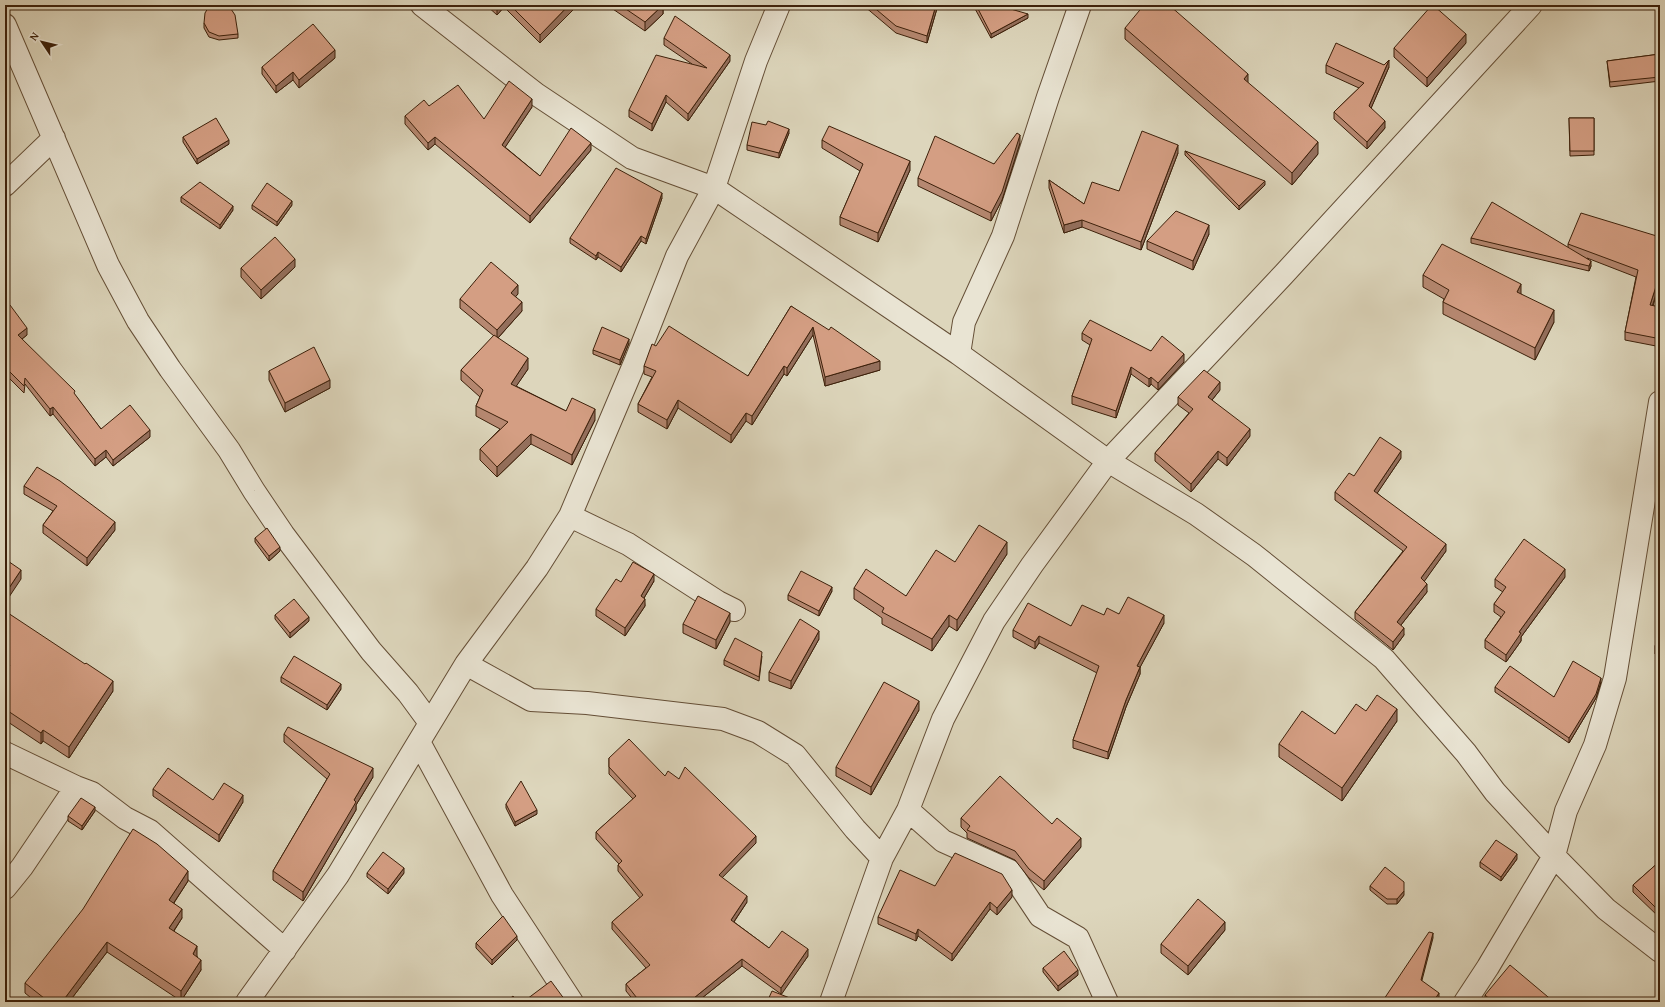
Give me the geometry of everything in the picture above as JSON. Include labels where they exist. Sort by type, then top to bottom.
[{"type":"street","points":[[422,5],[536,94],[632,158],[714,188],[959,354],[1108,461],[1196,514],[1254,555],[1384,659],[1466,753],[1495,792],[1554,856],[1606,909],[1660,952]]},
{"type":"street","points":[[248,1002],[338,875],[466,664],[537,568],[570,516],[633,367],[677,256],[714,188],[756,61],[779,5]]},
{"type":"street","points":[[959,354],[964,322],[1004,236],[1048,97],[1080,5]]},
{"type":"street","points":[[832,1002],[882,858],[908,810],[943,719],[994,621],[1108,461],[1284,274],[1531,5]]},
{"type":"street","points":[[5,25],[108,265],[138,321],[170,369],[230,450],[254,491],[283,534],[371,651],[408,693],[430,723]]},
{"type":"street","points":[[5,185],[54,138]]},
{"type":"street","points":[[1464,1002],[1488,967],[1554,856],[1566,811],[1595,745],[1615,678],[1660,402]]},
{"type":"street","points":[[570,516],[628,544],[718,602],[734,610]]},
{"type":"street","points":[[466,664],[531,700],[587,704],[723,719],[758,732],[795,755],[855,829],[882,858]]},
{"type":"street","points":[[419,742],[502,895],[572,1002]]},
{"type":"street","points":[[5,754],[92,793],[125,818],[150,831],[285,950]]},
{"type":"street","points":[[5,888],[22,866],[76,787]]},
{"type":"street","points":[[908,810],[943,840],[1010,871],[1040,916],[1078,938],[1107,1002]]},
{"type":"building","points":[[215,5],[229,6],[235,15],[238,34],[219,36],[209,32],[204,23],[205,13],[208,8]]},
{"type":"building","points":[[510,5],[569,5],[540,35]]},
{"type":"building","points":[[620,5],[663,5],[645,22]]},
{"type":"building","points":[[871,5],[936,5],[927,36],[896,26]]},
{"type":"building","points":[[976,5],[997,5],[1028,14],[991,34]]},
{"type":"building","points":[[1144,5],[1169,5],[1248,74],[1244,79],[1318,142],[1292,173],[1125,28]]},
{"type":"building","points":[[1432,5],[1466,34],[1427,78],[1394,48]]},
{"type":"building","points":[[675,16],[730,55],[688,114],[666,95],[652,124],[629,110],[656,55],[707,68],[664,38]]},
{"type":"building","points":[[313,24],[335,50],[299,80],[293,72],[276,86],[262,67]]},
{"type":"building","points":[[1336,43],[1384,65],[1389,60],[1369,106],[1385,121],[1367,142],[1334,112],[1364,83],[1326,65]]},
{"type":"building","points":[[1660,54],[1660,77],[1610,82],[1607,61]]},
{"type":"building","points":[[509,81],[532,99],[502,145],[540,176],[571,128],[591,143],[530,216],[435,137],[428,143],[405,116],[424,100],[429,106],[458,85],[484,119]]},
{"type":"building","points":[[216,118],[229,140],[197,159],[183,137]]},
{"type":"building","points":[[1569,118],[1594,118],[1594,151],[1570,151]]},
{"type":"building","points":[[768,121],[789,129],[779,153],[747,145],[752,122],[766,125]]},
{"type":"building","points":[[829,126],[910,161],[878,233],[840,217],[863,164],[822,140]]},
{"type":"building","points":[[1142,131],[1178,145],[1141,242],[1082,220],[1064,225],[1049,180],[1084,204],[1092,182],[1119,191]]},
{"type":"building","points":[[1017,133],[1020,135],[1002,192],[991,213],[918,178],[935,136],[994,164]]},
{"type":"building","points":[[1185,151],[1265,181],[1239,206]]},
{"type":"building","points":[[616,168],[662,193],[646,239],[641,236],[621,267],[598,252],[596,256],[570,238]]},
{"type":"building","points":[[200,182],[233,206],[220,225],[181,197]]},
{"type":"building","points":[[267,183],[292,201],[277,222],[252,205]]},
{"type":"building","points":[[1492,202],[1591,261],[1589,266],[1471,238]]},
{"type":"building","points":[[1176,211],[1209,225],[1193,261],[1147,241]]},
{"type":"building","points":[[1581,213],[1660,237],[1660,274],[1650,305],[1660,307],[1660,321],[1656,338],[1625,332],[1638,270],[1568,244]]},
{"type":"building","points":[[275,237],[295,259],[261,290],[241,268]]},
{"type":"building","points":[[1442,244],[1521,284],[1517,292],[1554,310],[1535,348],[1443,302],[1449,290],[1423,275]]},
{"type":"building","points":[[491,262],[518,285],[511,293],[522,302],[497,330],[460,299]]},
{"type":"building","points":[[10,305],[27,328],[18,335],[75,391],[74,393],[101,429],[130,405],[150,430],[113,460],[106,450],[95,459],[53,407],[50,409],[25,378],[24,386],[5,367],[5,309]]},
{"type":"building","points":[[791,306],[829,330],[831,327],[880,361],[825,377],[813,327],[787,368],[784,366],[752,416],[746,413],[731,435],[678,400],[667,420],[638,404],[656,371],[644,366],[652,344],[656,346],[669,326],[748,376]]},
{"type":"building","points":[[1090,320],[1151,351],[1162,336],[1184,354],[1158,383],[1151,377],[1149,379],[1131,367],[1116,411],[1072,396],[1092,339],[1082,333]]},
{"type":"building","points":[[602,327],[629,339],[620,360],[593,350]]},
{"type":"building","points":[[494,335],[528,358],[511,384],[566,411],[572,398],[595,409],[572,455],[531,434],[497,467],[480,449],[508,422],[476,406],[483,390],[461,370]]},
{"type":"building","points":[[314,347],[330,380],[285,403],[269,371]]},
{"type":"building","points":[[1204,370],[1220,382],[1208,397],[1250,429],[1227,458],[1218,451],[1191,484],[1155,453],[1193,409],[1178,397]]},
{"type":"building","points":[[1380,437],[1401,451],[1374,491],[1446,544],[1421,578],[1427,584],[1397,622],[1404,628],[1393,642],[1355,612],[1407,547],[1335,492],[1349,473],[1354,476]]},
{"type":"building","points":[[37,467],[60,481],[115,522],[87,558],[43,525],[57,506],[24,486]]},
{"type":"building","points":[[979,525],[1007,542],[957,620],[949,615],[932,639],[882,612],[884,608],[854,588],[866,569],[906,596],[936,550],[955,562]]},
{"type":"building","points":[[267,528],[280,547],[269,556],[255,538]]},
{"type":"building","points":[[1524,539],[1565,569],[1519,632],[1521,633],[1506,655],[1485,640],[1505,612],[1494,604],[1506,587],[1495,579]]},
{"type":"building","points":[[5,559],[21,570],[5,594]]},
{"type":"building","points":[[633,562],[654,574],[641,596],[645,599],[625,628],[596,609],[616,579],[621,582]]},
{"type":"building","points":[[801,571],[832,587],[819,611],[788,595]]},
{"type":"building","points":[[698,596],[730,613],[716,640],[683,624]]},
{"type":"building","points":[[1128,597],[1164,615],[1137,666],[1140,667],[1126,700],[1108,752],[1073,740],[1099,666],[1039,636],[1035,642],[1013,630],[1028,603],[1071,626],[1082,605],[1104,615],[1107,608],[1119,614]]},
{"type":"building","points":[[294,599],[309,617],[290,633],[275,615]]},
{"type":"building","points":[[5,611],[113,681],[69,747],[43,730],[41,733],[5,709],[5,672],[10,665],[5,662]]},
{"type":"building","points":[[800,619],[819,631],[791,681],[769,672]]},
{"type":"building","points":[[735,638],[762,652],[759,677],[724,660]]},
{"type":"building","points":[[1660,638],[1660,648],[1655,646]]},
{"type":"building","points":[[294,656],[341,684],[327,705],[281,677]]},
{"type":"building","points":[[1573,661],[1601,678],[1596,694],[1569,738],[1495,687],[1510,666],[1554,697]]},
{"type":"building","points":[[884,682],[919,701],[871,787],[836,767]]},
{"type":"building","points":[[1377,695],[1397,709],[1342,788],[1279,744],[1302,711],[1335,734],[1356,704],[1366,711]]},
{"type":"building","points":[[288,727],[373,768],[354,800],[356,802],[303,892],[273,871],[330,774],[284,734]]},
{"type":"building","points":[[629,739],[665,776],[668,771],[679,779],[685,767],[756,836],[719,875],[747,896],[731,920],[769,948],[782,931],[808,949],[781,988],[742,959],[689,1002],[640,1002],[626,984],[650,965],[612,922],[643,895],[618,865],[622,861],[596,832],[636,796],[609,767],[609,758]]},
{"type":"building","points":[[168,768],[213,800],[224,783],[243,795],[219,835],[153,789]]},
{"type":"building","points":[[1000,776],[1052,824],[1057,818],[1081,838],[1044,881],[1029,869],[1015,851],[967,830],[970,826],[961,818]]},
{"type":"building","points":[[521,781],[537,810],[515,822],[506,804]]},
{"type":"building","points":[[81,798],[95,807],[82,826],[68,816]]},
{"type":"building","points":[[133,829],[157,844],[188,871],[169,900],[182,909],[169,928],[197,946],[193,954],[201,960],[181,991],[107,942],[62,1002],[49,1002],[25,983],[83,909]]},
{"type":"building","points":[[1496,840],[1517,854],[1501,877],[1480,862]]},
{"type":"building","points":[[383,852],[404,868],[388,889],[367,873]]},
{"type":"building","points":[[955,853],[1002,874],[1012,890],[997,908],[990,902],[952,954],[918,929],[916,934],[878,917],[900,870],[935,886]]},
{"type":"building","points":[[1660,861],[1660,912],[1633,885]]},
{"type":"building","points":[[1385,867],[1404,882],[1404,891],[1397,899],[1387,899],[1370,886]]},
{"type":"building","points":[[1198,899],[1225,922],[1188,966],[1161,944]]},
{"type":"building","points":[[503,916],[517,936],[492,960],[476,943]]},
{"type":"building","points":[[1660,920],[1660,928],[1656,925]]},
{"type":"building","points":[[1429,932],[1433,933],[1421,980],[1439,993],[1433,1002],[1382,1002]]},
{"type":"building","points":[[1064,951],[1078,970],[1058,986],[1043,968]]},
{"type":"building","points":[[1510,965],[1554,1002],[1493,1002],[1485,995]]},
{"type":"building","points":[[551,981],[567,1001],[523,1002]]},
{"type":"building","points":[[772,991],[800,1002],[767,1002]]},
{"type":"building","points":[[513,996],[518,1002],[506,1002]]}]
